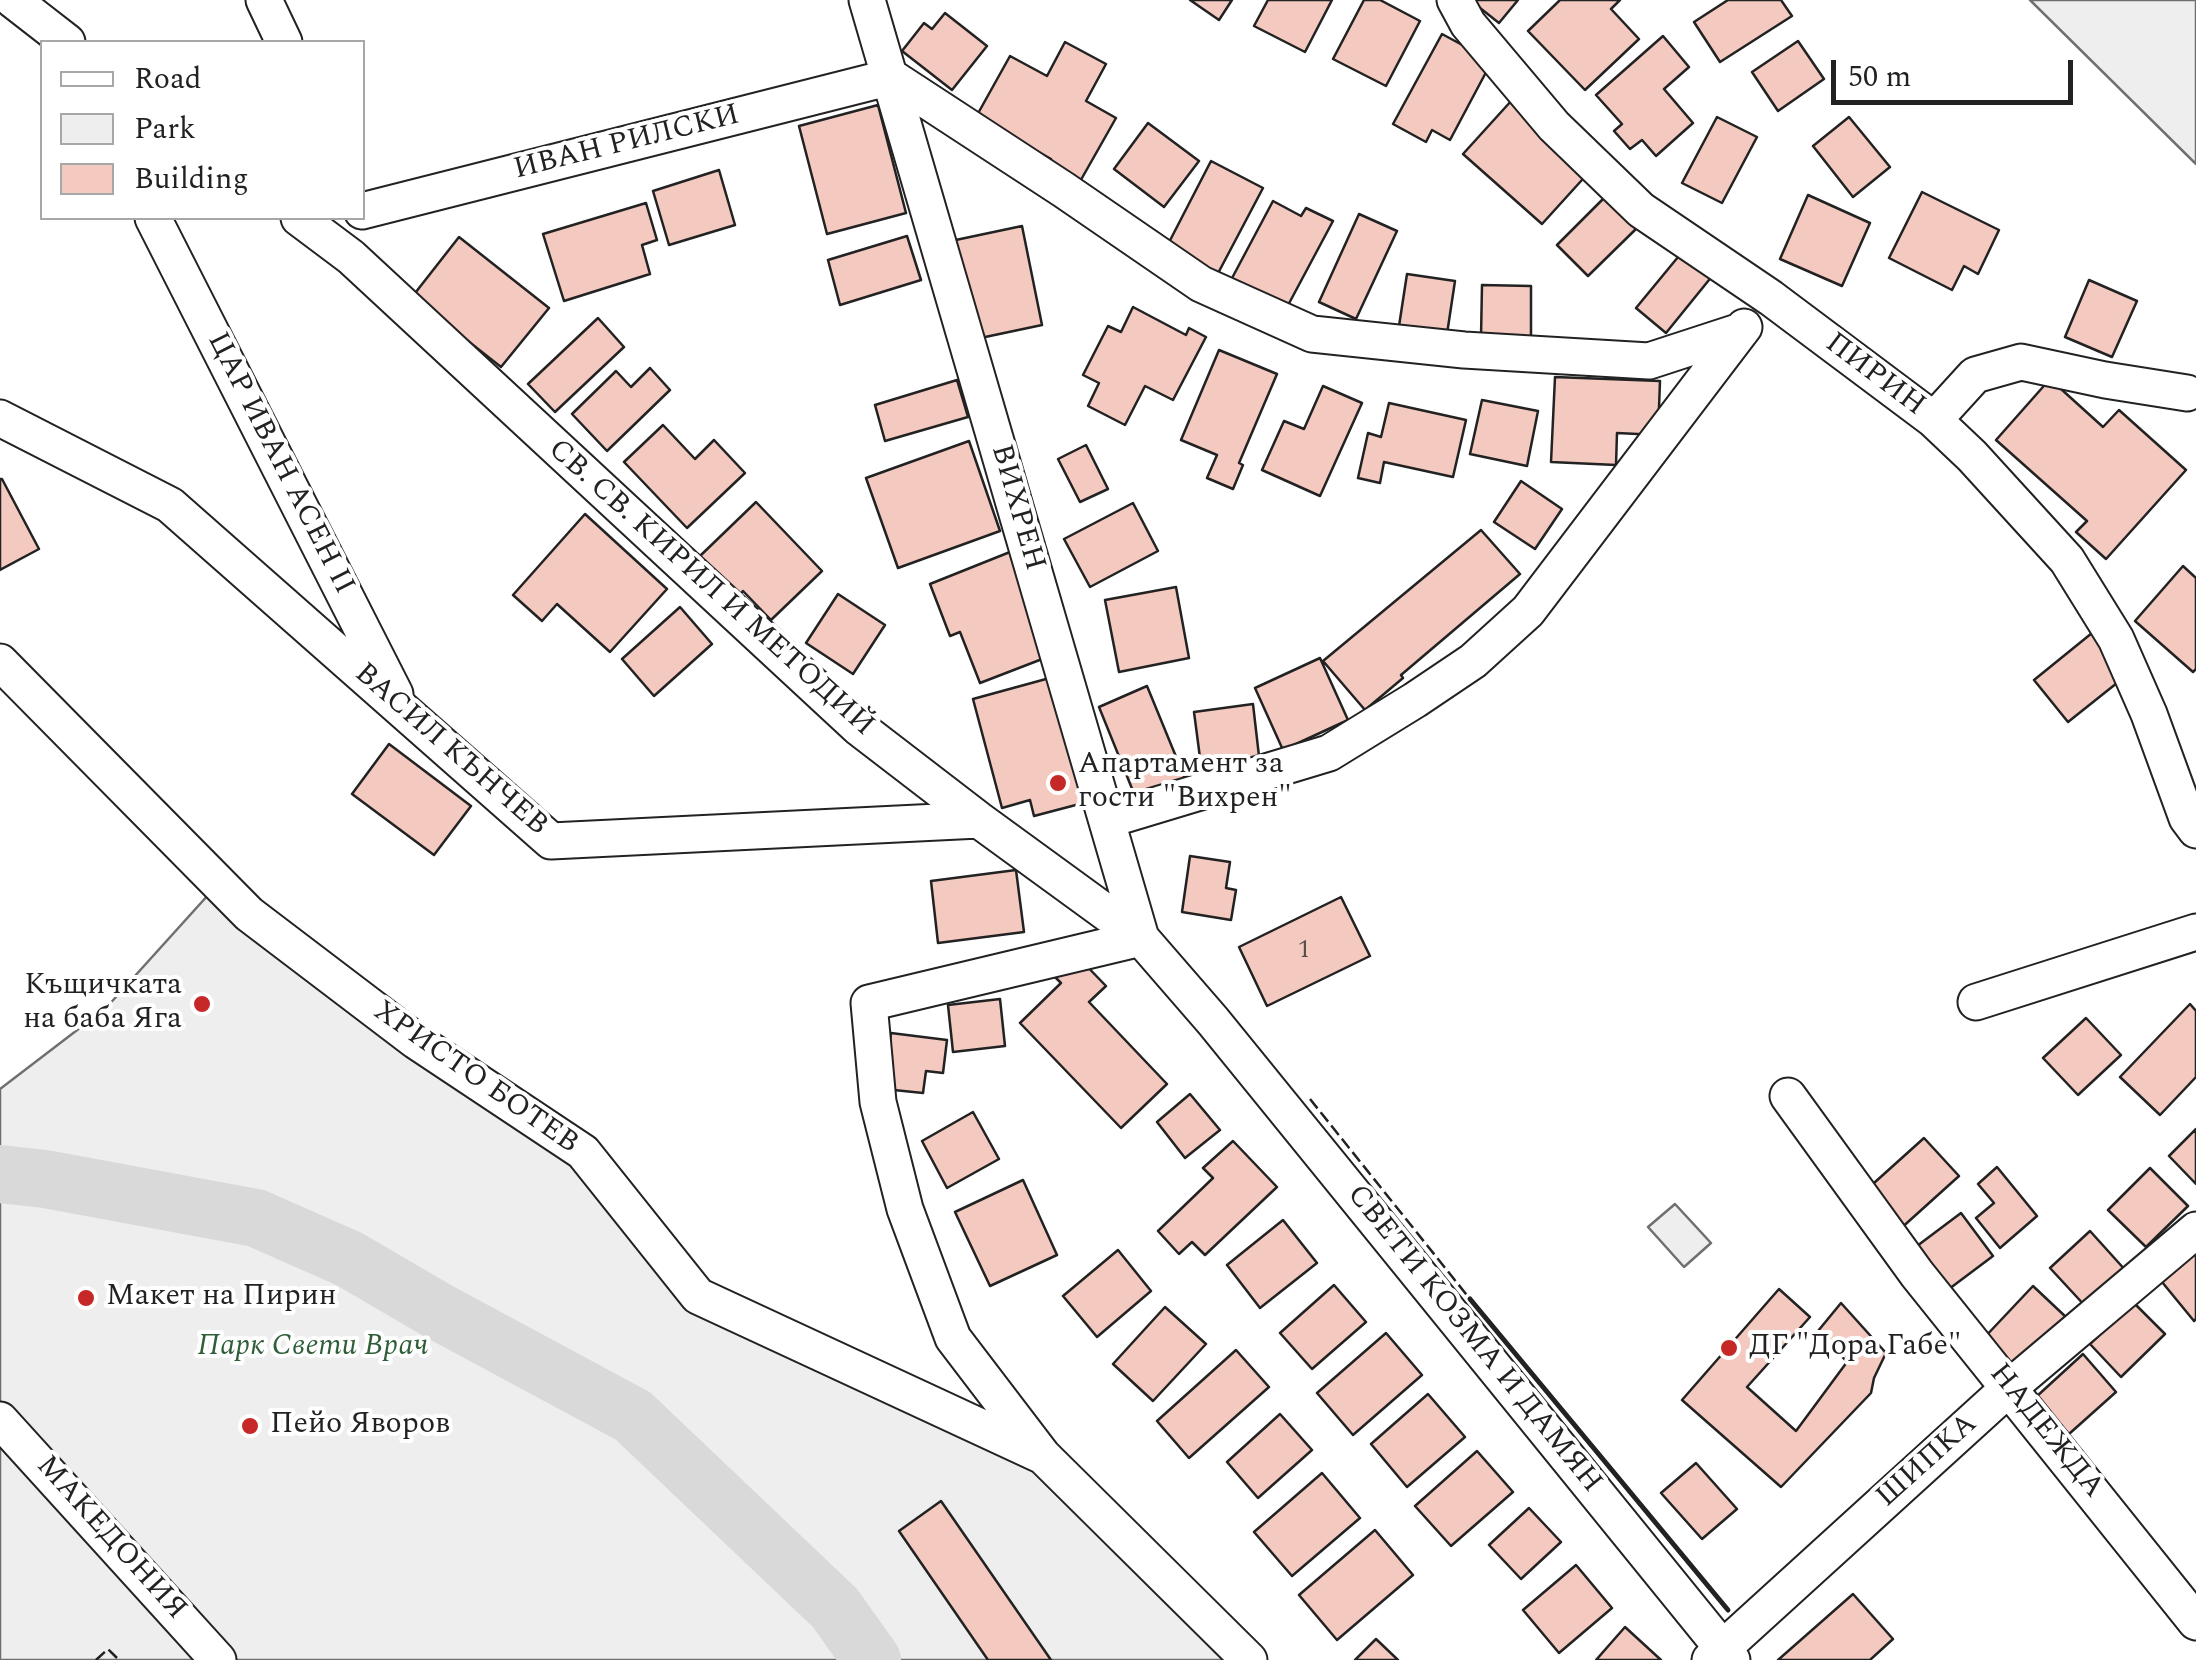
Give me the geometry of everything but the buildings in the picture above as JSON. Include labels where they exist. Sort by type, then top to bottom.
[{"type":"street","points":[[12,0],[62,40]]},
{"type":"street","points":[[264,0],[283,40]]},
{"type":"street","name":"ВИХРЕН","points":[[868,0],[1141,938]]},
{"type":"street","name":"ПИРИН","points":[[1428,0],[1461,12],[1554,126],[1641,210],[1771,298],[1934,420],[1972,456],[2066,560],[2116,639],[2149,714],[2187,818],[2196,830]]},
{"type":"street","points":[[891,77],[1201,284],[1312,334],[1464,350],[1648,361],[1740,331]]},
{"type":"street","name":"ИВАН РИЛСКИ","points":[[365,213],[891,77]]},
{"type":"street","name":"ЦАР ИВАН АСЕН II","points":[[155,220],[404,710]]},
{"type":"street","name":"СВ. СВ. КИРИЛ И МЕТОДИЙ","points":[[302,220],[351,257],[858,727],[1141,938]]},
{"type":"street","points":[[351,257],[360,220]]},
{"type":"street","points":[[1107,820],[1329,753],[1473,661],[1528,611],[1740,331],[1771,298]]},
{"type":"street","points":[[1934,420],[1975,375],[2021,362],[2187,392]]},
{"type":"street","name":"ВАСИЛ КЪНЧЕВ","points":[[0,418],[170,505],[551,841],[979,820]]},
{"type":"street","name":"ХРИСТО БОТЕВ","points":[[0,662],[248,914],[416,1041],[582,1152],[698,1296],[1043,1456]]},
{"type":"street","points":[[1976,1002],[2196,932]]},
{"type":"street","points":[[1141,938],[868,1003],[878,1102],[905,1209],[954,1338],[1043,1456],[1249,1660]]},
{"type":"street","name":"СВЕТИ КОЗМА И ДАМЯН","points":[[1141,938],[1213,1021],[1722,1656]]},
{"type":"street","name":"НАДЕЖДА","points":[[1788,1096],[1918,1274],[2196,1622]]},
{"type":"street","name":"ШИПКА","points":[[1722,1656],[2010,1387],[2196,1230]]},
{"type":"street","name":"МАКЕДОНИЯ","points":[[0,1420],[218,1660]]},
{"type":"green space","points":[[2030,0],[2196,0],[2196,164]]},
{"type":"green space","name":"Парк Свети Врач","points":[[209,894],[569,1145],[696,1305],[1047,1471],[1228,1660],[0,1660],[0,1089],[106,1008]]},
{"type":"green space","points":[[1675,1204],[1711,1243],[1684,1267],[1648,1227]]},
{"type":"waterway","points":[[0,1174],[256,1218],[349,1259],[633,1416],[835,1608],[872,1660]]},
{"type":"fence","points":[[1310,1099],[1470,1299]]},
{"type":"fence","points":[[96,1660],[108,1649],[119,1660]]},
{"type":"wall","points":[[1470,1299],[1728,1610]]},
{"type":"place","name":"Апартамент за гости \"Вихрен\"","points":[[1058,783]]},
{"type":"place","name":"Къщичката на баба Яга","points":[[202,1004]]},
{"type":"place","name":"Макет на Пирин","points":[[86,1298]]},
{"type":"place","name":"ДГ \"Дора Габе\"","points":[[1729,1348]]},
{"type":"place","name":"Пейо Яворов","points":[[250,1426]]}]
